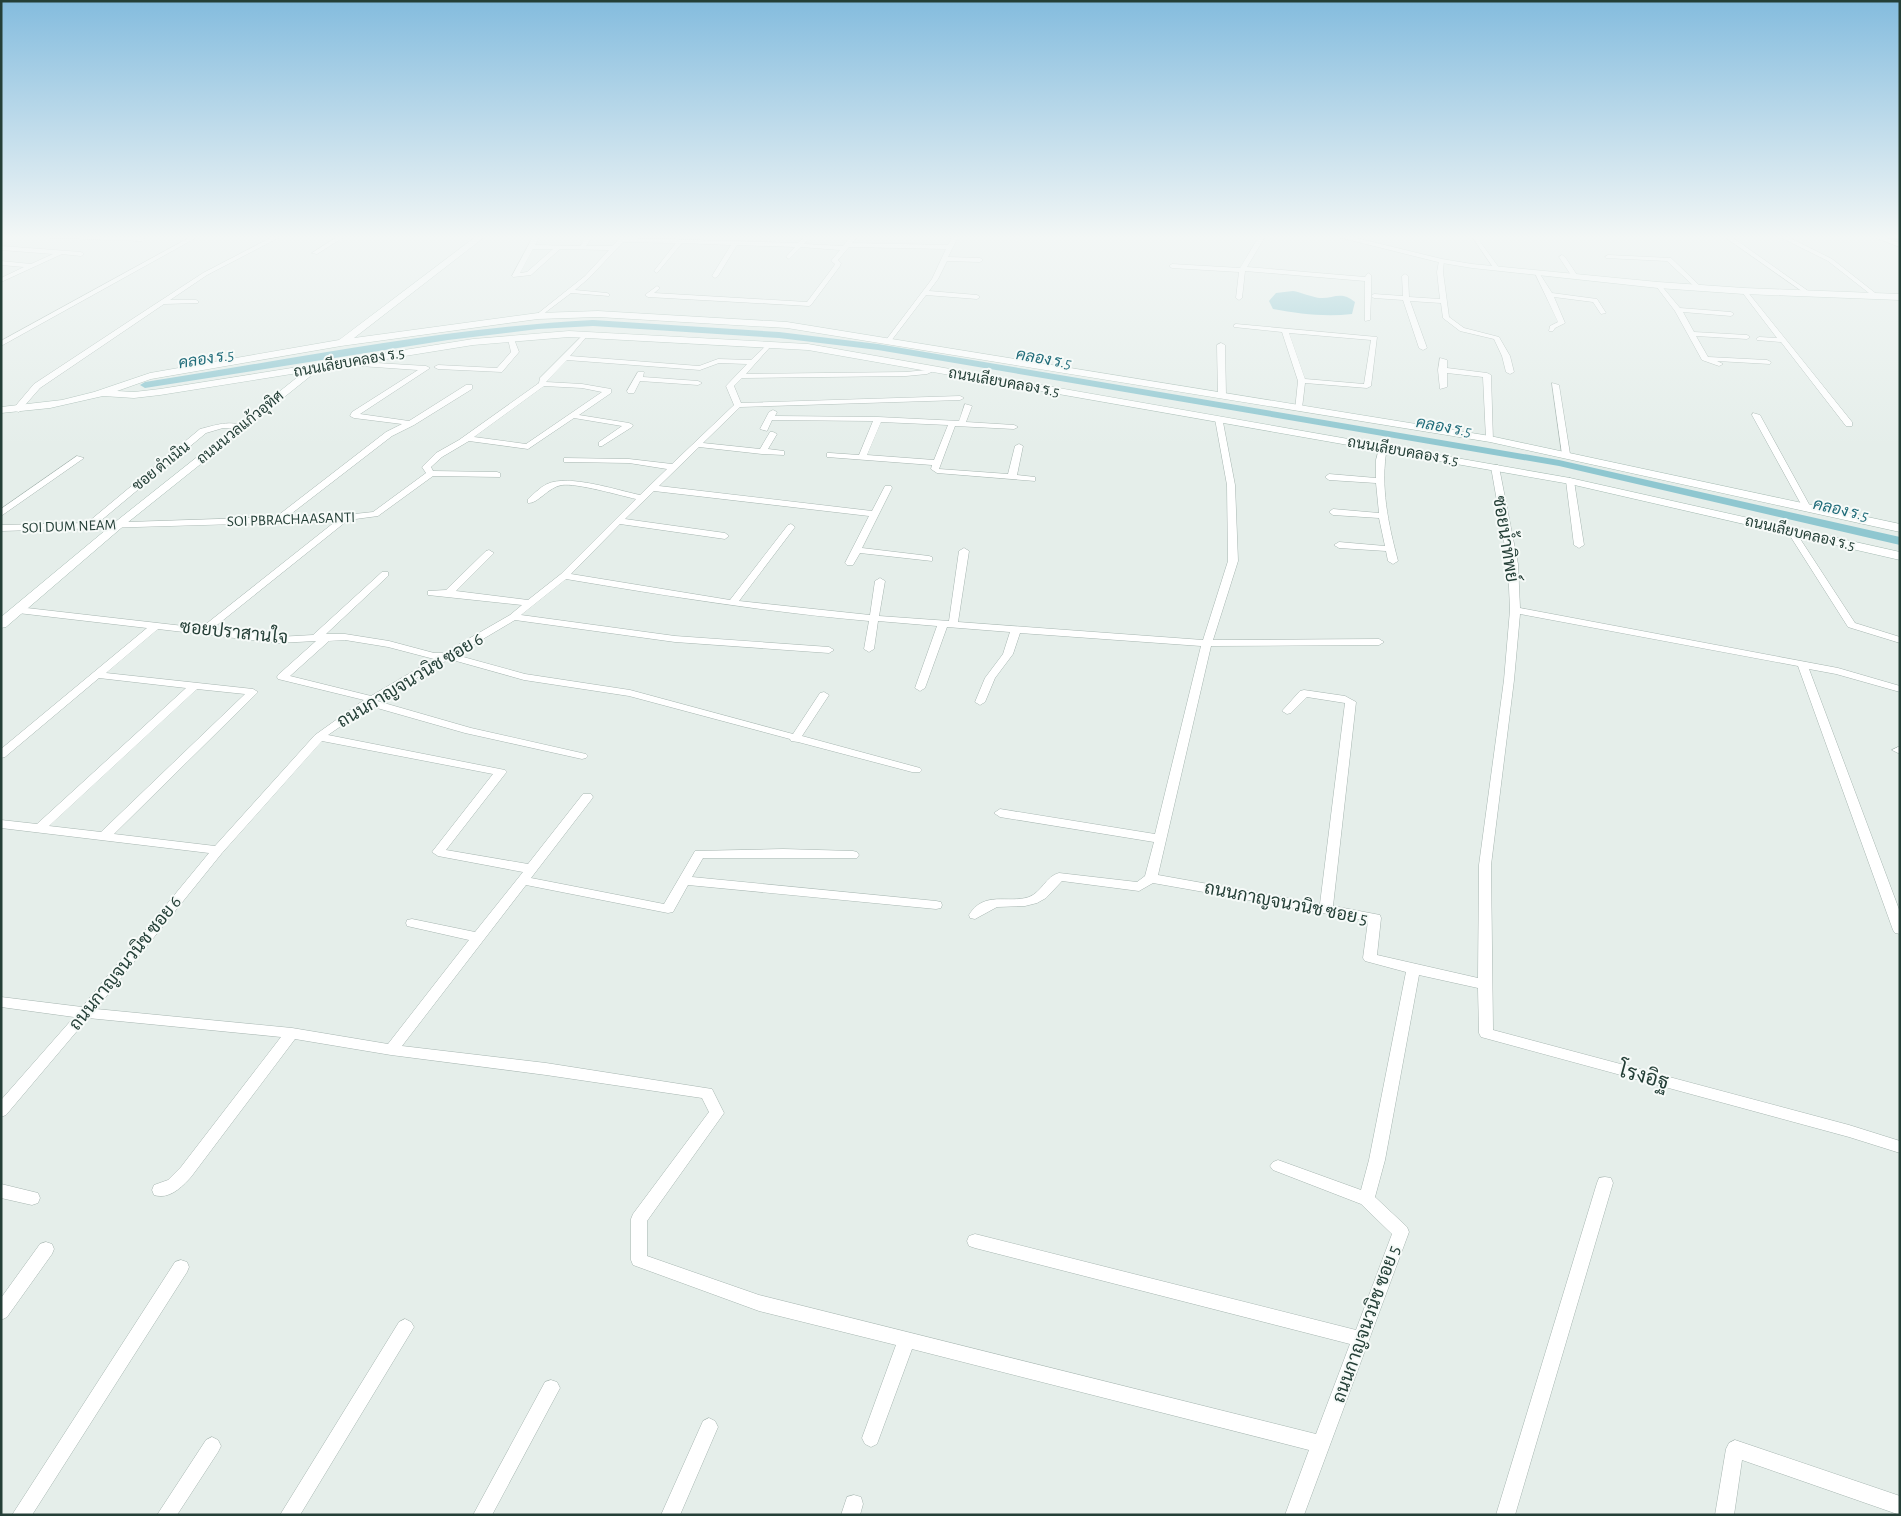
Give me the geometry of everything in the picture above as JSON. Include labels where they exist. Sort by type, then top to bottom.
[{"type":"street","points":[[1,344],[70,306]]},
{"type":"street","points":[[16,410],[37,386],[157,306]]},
{"type":"street","name":"ถนนนวลแก้วอุทิศ","points":[[3,621],[118,524],[391,306]]},
{"type":"street","points":[[551,306],[538,316],[569,334]]},
{"type":"street","points":[[889,340],[916,306]]},
{"type":"street","points":[[1367,306],[1367,320]]},
{"type":"street","points":[[1409,306],[1423,348]]},
{"type":"street","points":[[1444,306],[1446,318],[1462,330],[1492,336],[1500,342],[1510,372]]},
{"type":"street","points":[[1551,330],[1552,327],[1562,323],[1555,306]]},
{"type":"street","points":[[1599,306],[1603,313]]},
{"type":"street","points":[[1675,306],[1705,358],[1719,364]]},
{"type":"street","points":[[1756,306],[1849,424]]},
{"type":"street","points":[[1678,310],[1731,314]]},
{"type":"street","name":"ถนนเลียบคลอง ร.5","points":[[99,393],[150,376],[341,344],[538,316],[598,314],[787,325],[889,340],[1490,439],[1806,506],[1900,528]]},
{"type":"street","points":[[1236,326],[1375,338],[1367,386],[1302,381]]},
{"type":"street","points":[[1284,330],[1302,381],[1298,408]]},
{"type":"street","name":"ถนนเลียบคลอง ร.5","points":[[99,393],[134,395],[314,369],[464,343],[569,334],[808,348],[1570,481],[1900,556]]},
{"type":"street","points":[[1691,334],[1747,337]]},
{"type":"street","points":[[497,475],[431,474],[426,466],[542,384],[543,380],[585,335]]},
{"type":"street","points":[[438,367],[499,370],[515,352],[511,339]]},
{"type":"street","points":[[1759,339],[1784,340]]},
{"type":"street","points":[[769,345],[730,386],[738,405],[775,406],[960,398]]},
{"type":"street","points":[[1221,345],[1222,396]]},
{"type":"street","points":[[565,358],[700,368],[718,361],[753,362]]},
{"type":"street","points":[[1705,358],[1767,362]]},
{"type":"street","points":[[1443,360],[1443,386]]},
{"type":"street","points":[[346,363],[426,368],[354,414],[354,416],[411,423]]},
{"type":"street","points":[[631,391],[646,364]]},
{"type":"street","points":[[740,376],[906,374],[934,370]]},
{"type":"street","points":[[1442,370],[1488,375],[1490,439]]},
{"type":"street","points":[[638,379],[698,384]]},
{"type":"street","points":[[468,438],[528,447],[608,391],[582,386],[542,384]]},
{"type":"street","points":[[1555,386],[1566,454]]},
{"type":"street","points":[[279,520],[389,434],[411,423],[469,387]]},
{"type":"street","points":[[1,410],[16,410],[65,402],[99,393]]},
{"type":"street","name":"ถนนกาญจนวนิช ซอย 6","points":[[1,1111],[85,1013],[218,850],[319,737],[370,700],[513,617],[564,576],[738,405]]},
{"type":"street","points":[[764,429],[771,418],[775,406]]},
{"type":"street","points":[[962,423],[968,406]]},
{"type":"street","points":[[1756,415],[1806,506]]},
{"type":"street","points":[[573,416],[629,425],[602,444]]},
{"type":"street","points":[[771,418],[962,423],[1014,427]]},
{"type":"street","points":[[975,915],[982,907],[991,903],[1026,901],[1036,898],[1049,889],[1059,877],[1139,887],[1151,878],[1208,643],[1233,561],[1230,485],[1219,419]]},
{"type":"street","points":[[862,458],[878,420]]},
{"type":"street","points":[[952,424],[935,469],[943,473],[1032,479]]},
{"type":"street","name":"ซอย ดำเนิน","points":[[90,525],[202,432],[223,426],[240,427]]},
{"type":"street","points":[[762,452],[773,434]]},
{"type":"street","points":[[698,445],[781,453]]},
{"type":"street","points":[[1012,478],[1019,446]]},
{"type":"street","points":[[1383,447],[1380,460],[1380,481],[1384,516],[1393,561]]},
{"type":"street","points":[[830,456],[938,463]]},
{"type":"street","points":[[1,513],[80,458]]},
{"type":"street","points":[[568,460],[629,460],[674,468]]},
{"type":"street","name":"ซอยน้ำทิพย์","points":[[1485,984],[1485,865],[1509,680],[1515,610],[1513,564],[1495,467]]},
{"type":"street","name":"SOI PBRACHAASANTI","points":[[137,524],[345,518],[375,514],[431,474]]},
{"type":"street","points":[[1329,476],[1380,481]]},
{"type":"street","points":[[1570,481],[1579,545]]},
{"type":"street","points":[[531,502],[548,485],[557,482],[568,482],[642,498]]},
{"type":"street","points":[[653,488],[875,514]]},
{"type":"street","points":[[850,563],[888,488]]},
{"type":"street","points":[[1333,512],[1384,516]]},
{"type":"street","points":[[205,630],[345,518]]},
{"type":"street","points":[[618,521],[726,536]]},
{"type":"street","name":"SOI DUM NEAM","points":[[1,528],[137,524]]},
{"type":"street","points":[[732,603],[791,527]]},
{"type":"street","points":[[1791,531],[1851,625],[1899,643]]},
{"type":"street","points":[[1339,544],[1390,549]]},
{"type":"street","points":[[857,550],[929,559]]},
{"type":"street","points":[[920,688],[948,624],[964,551]]},
{"type":"street","points":[[449,593],[490,553]]},
{"type":"street","points":[[316,638],[385,574]]},
{"type":"street","points":[[564,576],[732,603],[1016,630],[1208,643],[1379,642]]},
{"type":"street","points":[[869,650],[880,581]]},
{"type":"street","points":[[431,593],[449,593],[530,603]]},
{"type":"street","name":"ซอยปราสานใจ","points":[[18,610],[205,630],[278,640],[346,636],[388,644],[434,656],[448,656],[524,677],[630,693],[795,739],[916,770]]},
{"type":"street","points":[[1515,610],[1838,671],[1900,689]]},
{"type":"street","points":[[513,617],[675,639],[829,650]]},
{"type":"street","points":[[1,755],[157,625]]},
{"type":"street","points":[[980,702],[990,678],[1008,654],[1016,630]]},
{"type":"street","points":[[327,637],[282,677],[370,700],[469,731],[582,756]]},
{"type":"street","points":[[1802,664],[1900,930]]},
{"type":"street","points":[[97,675],[253,692],[104,836]]},
{"type":"street","points":[[39,829],[194,686]]},
{"type":"street","points":[[1287,711],[1304,693],[1346,699],[1351,702],[1326,909]]},
{"type":"street","points":[[795,739],[824,696]]},
{"type":"street","points":[[319,737],[501,772],[438,852],[531,868]]},
{"type":"street","points":[[392,1050],[586,797]]},
{"type":"street","points":[[1000,813],[1161,839]]},
{"type":"street","points":[[1,824],[218,850]]},
{"type":"street","points":[[522,880],[668,909],[699,854],[783,853],[853,855]]},
{"type":"street","name":"ถนนกาญจนวนิช ซอย 5","points":[[1151,878],[1375,918],[1370,958],[1413,968]]},
{"type":"street","points":[[684,880],[936,905]]},
{"type":"street","points":[[412,924],[478,937]]},
{"type":"street","points":[[1278,1166],[1367,1199],[1377,1160],[1413,968],[1485,984]]},
{"type":"street","name":"โรงอิฐ","points":[[1485,984],[1486,1033],[1849,1131],[1900,1147]]},
{"type":"street","points":[[1,1002],[85,1013],[292,1033],[392,1050],[546,1068],[706,1093],[717,1113],[639,1219],[639,1260],[759,1303],[1321,1444]]},
{"type":"street","points":[[160,1190],[174,1185],[186,1172],[292,1033]]},
{"type":"street","points":[[1505,1515],[1605,1183]]},
{"type":"street","points":[[1,1191],[32,1198]]},
{"type":"street","name":"ถนนกาญจนวนิช ซอย 5","points":[[1294,1515],[1401,1232],[1367,1199]]},
{"type":"street","points":[[975,1241],[1362,1339]]},
{"type":"street","points":[[1,1312],[46,1249]]},
{"type":"street","points":[[21,1515],[181,1267]]},
{"type":"street","points":[[289,1515],[405,1327]]},
{"type":"street","points":[[871,1438],[906,1341]]},
{"type":"street","points":[[482,1515],[552,1388]]},
{"type":"street","points":[[670,1515],[709,1427]]},
{"type":"street","points":[[166,1515],[212,1446]]},
{"type":"street","points":[[1724,1515],[1735,1449],[1900,1506]]},
{"type":"water","points":[[1271,306],[1354,306],[1352,314],[1332,315],[1273,309]]},
{"type":"waterway","name":"คลอง ร.5","points":[[145,385],[448,337],[538,326],[593,323],[779,335],[878,347],[1559,463],[1900,541]]}]
